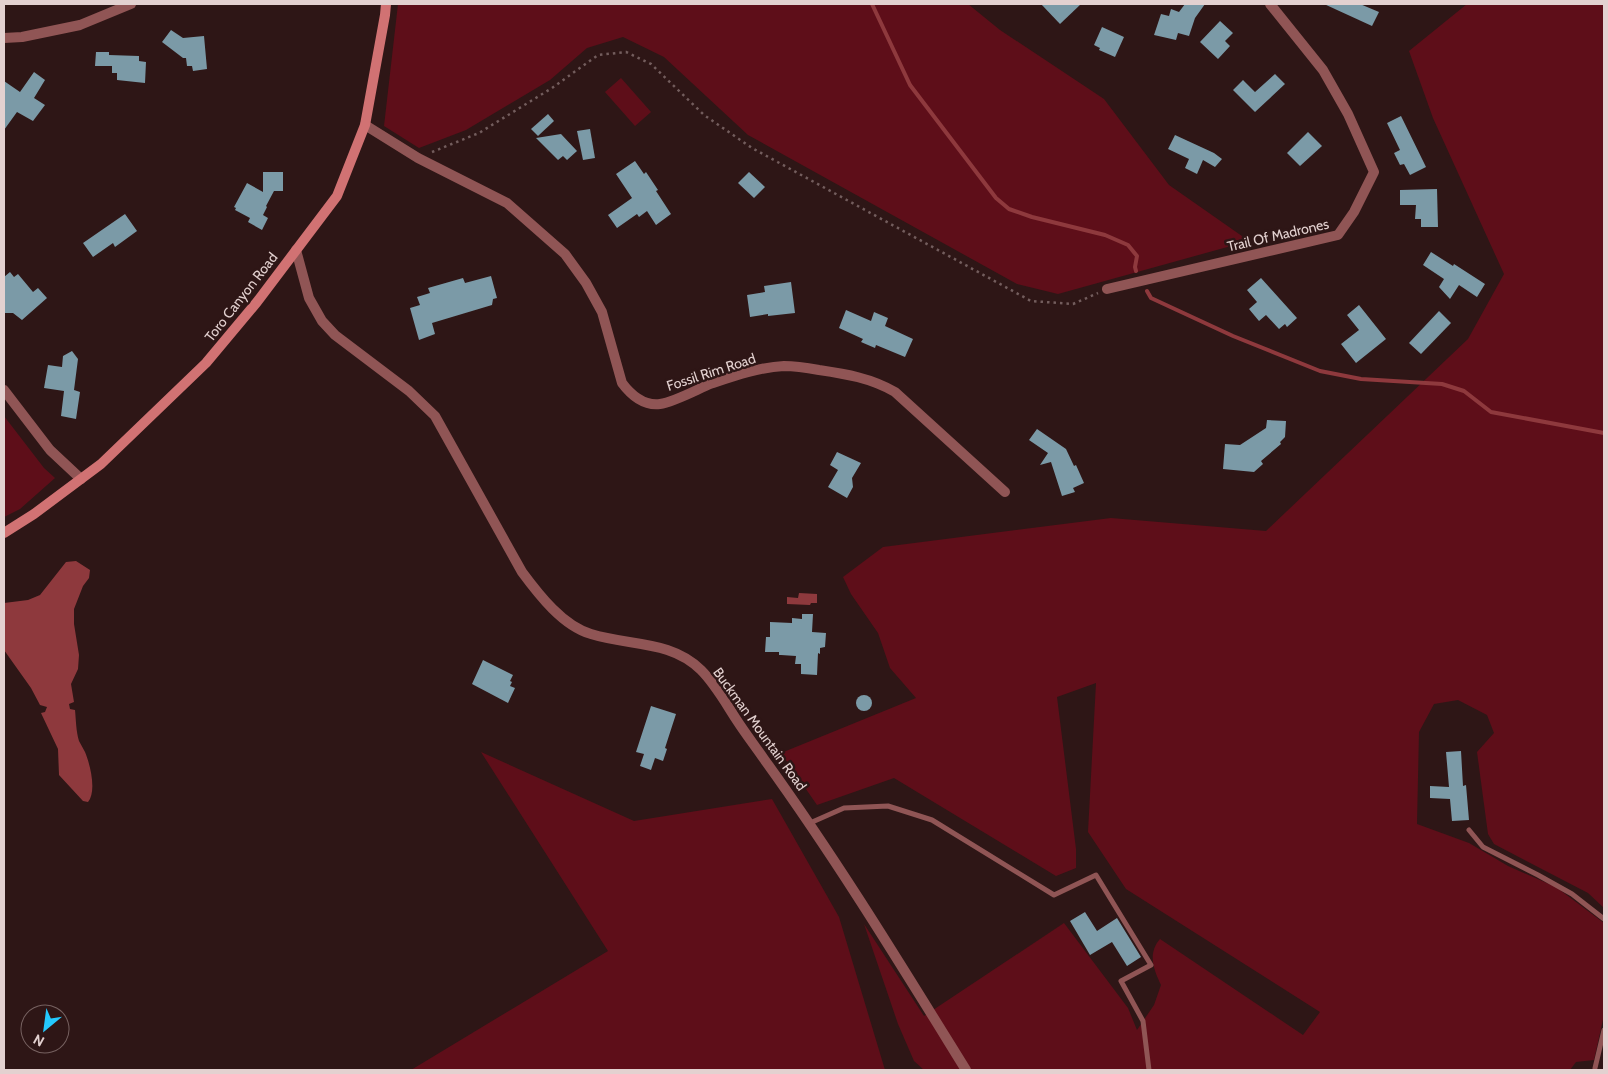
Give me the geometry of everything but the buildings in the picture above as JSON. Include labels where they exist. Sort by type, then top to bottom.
[{"type":"street","points":[[4,38],[22,37],[80,25],[131,4]]},
{"type":"street","name":"Toro Canyon Road","points":[[4,533],[34,514],[81,479],[120,446],[206,363],[257,302],[337,196],[366,125],[386,4]]},
{"type":"street","name":"Trail Of Madrones","points":[[1107,289],[1338,235],[1354,212],[1374,172],[1348,114],[1323,70],[1270,4]]},
{"type":"street","name":"Fossil Rim Road","points":[[366,125],[418,158],[515,208],[565,254],[586,283],[602,312],[622,383],[629,392],[638,398],[651,404],[662,404],[727,379],[760,369],[785,366],[863,378],[882,384],[895,392],[1006,492]]},
{"type":"street","name":"Buckman Mountain Road","points":[[296,250],[309,298],[322,321],[335,335],[409,391],[435,416],[522,572],[536,591],[564,618],[590,634],[666,649],[688,659],[712,684],[810,823],[966,1070]]},
{"type":"street","points":[[4,390],[50,450],[81,479]]},
{"type":"lane","points":[[810,823],[844,808],[888,806],[932,820],[1054,896],[1096,875],[1151,964],[1120,981],[1143,1021],[1149,1070]]},
{"type":"lane","points":[[1469,830],[1483,847],[1572,894],[1604,919]]},
{"type":"lane","points":[[1595,1068],[1604,1030]]},
{"type":"path","points":[[418,158],[479,133],[552,88],[598,55],[626,52],[651,64],[704,115],[752,148],[1031,301],[1073,304],[1107,289]]},
{"type":"shaded area","points":[[398,4],[968,4],[1000,30],[1104,99],[1169,185],[1249,241],[1058,294],[1017,284],[748,135],[664,57],[623,37],[587,48],[550,80],[466,130],[419,148],[384,126]]},
{"type":"shaded area","points":[[1467,4],[1604,4],[1604,908],[1588,893],[1494,844],[1488,834],[1477,752],[1494,733],[1487,715],[1458,700],[1434,704],[1419,732],[1417,824],[1469,843],[1508,866],[1556,887],[1604,923],[1604,1015],[1594,1060],[1576,1062],[1570,1070],[924,1070],[914,1061],[898,1024],[864,924],[924,1016],[1064,923],[1128,1008],[1137,1030],[1154,1005],[1161,985],[1153,962],[1154,950],[1160,939],[1303,1035],[1320,1012],[1126,889],[1088,832],[1096,683],[1057,697],[1076,849],[1076,868],[1056,876],[894,778],[817,805],[781,753],[916,698],[890,668],[878,633],[851,594],[843,577],[883,547],[1111,518],[1266,531],[1468,339],[1504,274],[1433,118],[1409,51]]},
{"type":"shaded area","points":[[621,78],[651,112],[635,126],[605,92]]},
{"type":"shaded area","points":[[4,416],[44,468],[55,478],[20,509],[4,517]]},
{"type":"shaded area","points":[[76,561],[90,570],[89,578],[83,586],[74,609],[74,624],[79,655],[78,669],[71,684],[74,702],[69,704],[70,709],[75,710],[79,741],[91,770],[92,791],[88,802],[83,801],[59,775],[58,749],[41,713],[45,712],[47,707],[40,705],[31,688],[4,650],[4,603],[28,600],[40,595],[66,562]]},
{"type":"shaded area","points":[[799,593],[817,594],[817,603],[811,603],[810,605],[787,604],[787,597],[798,598]]},
{"type":"shaded area","points":[[481,752],[634,821],[772,799],[839,917],[885,1070],[411,1070],[608,951]]},
{"type":"waterway","points":[[872,4],[910,85],[996,198],[1009,209],[1032,217],[1105,235],[1128,245],[1137,256],[1136,271]]},
{"type":"waterway","points":[[1147,291],[1151,298],[1233,336],[1320,371],[1361,379],[1442,384],[1464,391],[1491,412],[1604,433]]}]
